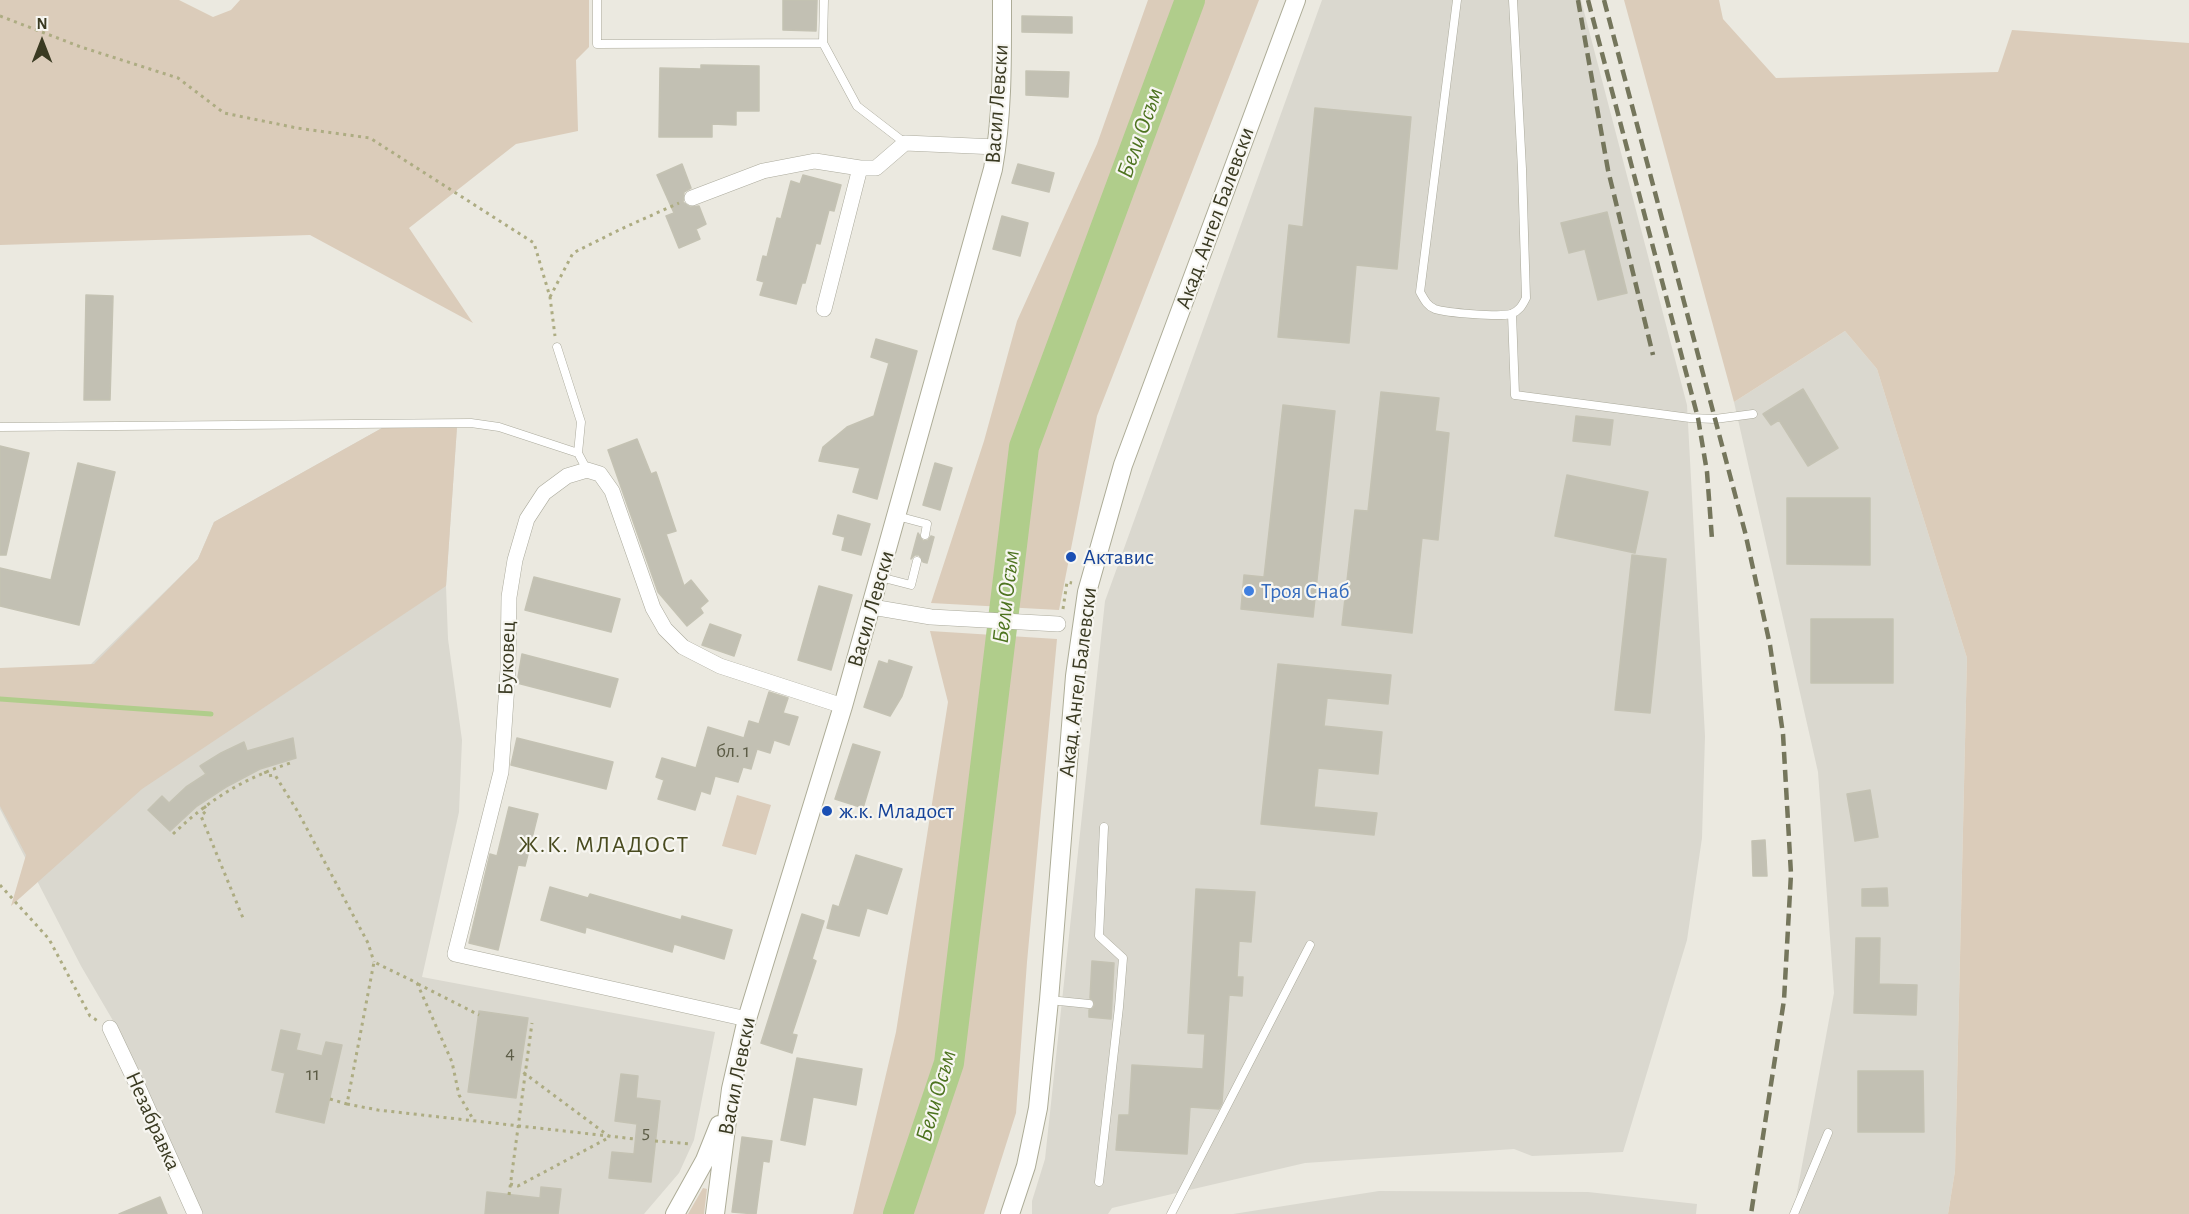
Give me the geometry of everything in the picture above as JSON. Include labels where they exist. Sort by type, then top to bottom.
[{"type":"street","name":"Васил Левски","points":[[715,1214],[731,1089],[747,1019],[872,607],[993,169],[997,147],[1002,73],[1002,0]]},
{"type":"street","name":"Акад. Ангел Балевски","points":[[1010,1214],[1026,1166],[1038,1108],[1075,676],[1087,592],[1123,465],[1296,0]]},
{"type":"street","points":[[692,198],[763,171],[815,161],[860,168],[876,168],[905,142],[997,147]]},
{"type":"street","points":[[824,309],[860,168]]},
{"type":"street","points":[[587,470],[600,474],[612,491],[653,608],[665,629],[683,647],[720,666],[843,706]]},
{"type":"street","name":"Буковец","points":[[587,470],[567,476],[544,493],[527,519],[515,560],[509,597],[508,670],[501,772],[455,954],[747,1019]]},
{"type":"street","points":[[872,607],[931,617],[1060,617]]},
{"type":"street","name":"Незабравка","points":[[110,1028],[195,1214]]},
{"type":"street","points":[[675,1214],[695,1180],[711,1145],[731,1089]]},
{"type":"lane","points":[[597,0],[597,44],[823,43]]},
{"type":"lane","points":[[824,0],[823,43],[857,106],[905,142]]},
{"type":"lane","points":[[1457,0],[1420,292],[1425,303],[1434,309],[1499,316],[1512,314],[1522,308],[1526,298],[1513,0]]},
{"type":"lane","points":[[1512,314],[1515,395],[1690,418],[1715,419],[1753,414]]},
{"type":"lane","points":[[557,346],[581,422],[578,453],[587,470]]},
{"type":"lane","points":[[0,427],[471,423],[499,428],[578,453]]},
{"type":"lane","points":[[897,516],[927,525],[925,535]]},
{"type":"lane","points":[[880,577],[911,585],[917,561]]},
{"type":"lane","points":[[1099,1182],[1115,1007],[1123,958],[1099,936],[1104,827]]},
{"type":"lane","points":[[1171,1214],[1310,945]]},
{"type":"lane","points":[[1049,1000],[1089,1004]]},
{"type":"lane","points":[[1794,1214],[1828,1132]]},
{"type":"path","points":[[0,16],[81,47],[178,78],[224,113],[297,128],[370,138],[534,243],[550,297],[557,346]]},
{"type":"path","points":[[550,297],[573,253],[692,198]]},
{"type":"path","points":[[1060,617],[1067,582]]},
{"type":"path","points":[[173,834],[204,806],[228,790],[265,771],[293,762]]},
{"type":"path","points":[[265,771],[267,776],[275,775],[298,812],[368,943],[374,962],[347,1104]]},
{"type":"path","points":[[204,806],[207,810],[201,816],[243,918]]},
{"type":"path","points":[[0,885],[49,939],[90,1016],[110,1028]]},
{"type":"path","points":[[374,962],[479,1014]]},
{"type":"path","points":[[417,983],[452,1062],[459,1095],[474,1121]]},
{"type":"path","points":[[509,1195],[532,1023]]},
{"type":"path","points":[[520,1070],[610,1137]]},
{"type":"path","points":[[330,1099],[378,1110],[635,1139]]},
{"type":"path","points":[[510,1184],[518,1186],[610,1137]]},
{"type":"path","points":[[655,1141],[711,1145]]},
{"type":"shaded area","points":[[0,0],[179,0],[213,17],[231,10],[240,0],[589,0],[589,47],[576,60],[578,131],[516,144],[409,228],[473,323],[310,235],[0,245]]},
{"type":"shaded area","points":[[1148,0],[1259,0],[1097,416],[1059,610],[931,603],[984,441],[1017,321],[1097,144]]},
{"type":"shaded area","points":[[1322,0],[1581,0],[1687,405],[1705,736],[1702,838],[1687,940],[1623,1152],[1532,1156],[1514,1149],[1305,1163],[1112,1208],[1108,1214],[1032,1214],[1032,1201],[1045,1159],[1105,601]]},
{"type":"shaded area","points":[[1624,0],[1719,0],[1723,19],[1776,78],[1998,72],[2012,30],[2189,43],[2189,1214],[1948,1214],[1955,1171],[1967,658],[1877,369],[1845,331],[1734,402]]},
{"type":"shaded area","points":[[1845,331],[1877,369],[1967,658],[1955,1171],[1948,1214],[1793,1214],[1834,993],[1818,772],[1734,402]]},
{"type":"shaded area","points":[[457,427],[446,586],[448,639],[462,740],[459,812],[422,977],[715,1032],[694,1140],[679,1173],[644,1214],[197,1214],[115,1024],[81,966],[0,809],[0,669],[89,666],[198,559],[214,522],[382,428]]},
{"type":"shaded area","points":[[457,427],[446,586],[142,789],[11,906],[26,855],[0,806],[0,668],[94,664],[198,559],[214,522],[382,428]]},
{"type":"shaded area","points":[[930,631],[1057,639],[1027,962],[1016,1113],[984,1214],[853,1214],[896,1032],[948,702]]},
{"type":"shaded area","points":[[737,795],[771,805],[756,855],[722,846]]},
{"type":"shaded area","points":[[703,1188],[707,1189],[704,1214],[688,1214]]},
{"type":"shaded area","points":[[1379,1191],[1588,1192],[1697,1204],[1696,1214],[1233,1214]]},
{"type":"building","points":[[783,0],[817,0],[816,31],[783,30]]},
{"type":"building","points":[[1022,16],[1072,17],[1072,33],[1022,32]]},
{"type":"building","points":[[701,65],[759,66],[759,111],[736,111],[736,125],[712,124],[712,137],[659,137],[660,68],[701,69]]},
{"type":"building","points":[[1026,71],[1069,72],[1068,97],[1026,95]]},
{"type":"building","points":[[1315,108],[1411,117],[1397,269],[1356,265],[1349,343],[1278,337],[1289,225],[1303,227]]},
{"type":"building","points":[[682,164],[691,188],[684,192],[683,202],[690,207],[699,206],[706,224],[696,229],[700,239],[679,248],[666,216],[674,213],[657,175]]},
{"type":"building","points":[[1018,164],[1054,173],[1049,192],[1012,183]]},
{"type":"building","points":[[803,175],[841,185],[834,211],[829,210],[820,244],[816,243],[805,283],[802,283],[796,304],[760,295],[764,282],[757,280],[763,256],[767,257],[777,218],[781,219],[791,181],[800,184]]},
{"type":"building","points":[[1607,212],[1627,293],[1598,300],[1585,249],[1569,253],[1561,223]]},
{"type":"building","points":[[1002,216],[1028,223],[1020,256],[993,249]]},
{"type":"building","points":[[86,295],[113,296],[110,400],[84,400]]},
{"type":"building","points":[[876,339],[917,351],[877,499],[853,492],[860,468],[819,461],[823,447],[847,427],[874,416],[889,363],[871,357]]},
{"type":"building","points":[[1803,389],[1838,448],[1808,466],[1779,420],[1771,425],[1763,414]]},
{"type":"building","points":[[1381,392],[1439,398],[1435,431],[1449,433],[1438,540],[1422,538],[1412,633],[1342,625],[1355,510],[1368,511]]},
{"type":"building","points":[[1283,405],[1335,411],[1313,617],[1241,609],[1244,575],[1264,577]]},
{"type":"building","points":[[1576,416],[1613,420],[1610,445],[1573,441]]},
{"type":"building","points":[[637,439],[651,474],[656,472],[676,531],[666,534],[684,586],[691,580],[708,601],[700,608],[703,613],[687,626],[658,592],[608,450]]},
{"type":"building","points":[[0,446],[29,453],[6,555],[0,555]]},
{"type":"building","points":[[78,463],[115,472],[79,625],[0,606],[0,568],[51,580]]},
{"type":"building","points":[[935,463],[952,468],[940,510],[923,505]]},
{"type":"building","points":[[1567,475],[1648,492],[1635,553],[1555,536]]},
{"type":"building","points":[[1787,498],[1870,498],[1870,565],[1787,564]]},
{"type":"building","points":[[838,515],[870,524],[861,555],[842,550],[845,537],[833,534]]},
{"type":"building","points":[[918,533],[923,541],[928,540],[931,536],[934,537],[927,563],[923,562],[919,555],[911,559]]},
{"type":"building","points":[[1632,555],[1666,559],[1650,713],[1615,710]]},
{"type":"building","points":[[534,577],[620,599],[611,632],[525,610]]},
{"type":"building","points":[[819,586],[852,595],[831,670],[798,660]]},
{"type":"building","points":[[1811,619],[1893,619],[1893,683],[1811,683]]},
{"type":"building","points":[[710,624],[741,635],[734,656],[702,645]]},
{"type":"building","points":[[522,654],[618,679],[610,707],[517,683]]},
{"type":"building","points":[[889,660],[912,667],[902,696],[890,716],[864,707],[879,661],[888,664]]},
{"type":"building","points":[[1278,664],[1391,675],[1388,704],[1327,698],[1324,726],[1382,732],[1378,774],[1318,768],[1314,807],[1377,813],[1374,835],[1261,824]]},
{"type":"building","points":[[769,692],[788,698],[783,713],[798,717],[789,745],[774,740],[770,753],[757,749],[751,769],[743,767],[738,782],[715,776],[710,794],[701,791],[695,810],[658,799],[664,780],[656,777],[662,758],[696,768],[708,727],[744,738],[749,721],[759,724]]},
{"type":"building","points":[[293,738],[296,758],[260,769],[226,787],[197,806],[170,831],[148,810],[162,796],[169,803],[186,787],[206,774],[200,766],[221,753],[244,742],[247,751]]},
{"type":"building","points":[[517,738],[613,762],[606,789],[511,765]]},
{"type":"building","points":[[853,744],[880,752],[863,808],[835,799]]},
{"type":"building","points":[[1870,790],[1878,837],[1855,841],[1847,794]]},
{"type":"building","points":[[509,807],[538,814],[525,866],[518,865],[498,950],[469,943],[490,854],[497,856]]},
{"type":"building","points":[[1765,840],[1767,876],[1753,876],[1752,841]]},
{"type":"building","points":[[856,855],[902,869],[887,914],[867,908],[859,936],[827,928],[833,905],[839,907]]},
{"type":"building","points":[[550,887],[588,898],[590,894],[681,920],[682,916],[732,930],[724,959],[674,944],[672,952],[586,927],[585,933],[541,920]]},
{"type":"building","points":[[1887,888],[1888,906],[1862,906],[1862,889]]},
{"type":"building","points":[[1196,889],[1255,892],[1251,942],[1239,941],[1237,977],[1243,977],[1242,996],[1229,995],[1222,1103],[1219,1109],[1190,1107],[1187,1154],[1116,1150],[1119,1115],[1129,1115],[1132,1065],[1203,1069],[1205,1034],[1188,1033]]},
{"type":"building","points":[[802,914],[824,921],[812,959],[816,961],[792,1034],[797,1035],[792,1053],[761,1043]]},
{"type":"building","points":[[1856,938],[1880,938],[1879,984],[1917,985],[1916,1015],[1854,1013]]},
{"type":"building","points":[[1092,961],[1114,963],[1111,1019],[1089,1017],[1089,1010],[1095,1004],[1090,998]]},
{"type":"building","points":[[479,1011],[528,1018],[516,1098],[468,1092]]},
{"type":"building","points":[[281,1030],[300,1034],[296,1050],[322,1056],[326,1042],[342,1045],[324,1123],[276,1112],[285,1073],[272,1070]]},
{"type":"building","points":[[797,1058],[862,1069],[856,1105],[813,1097],[805,1145],[781,1140]]},
{"type":"building","points":[[1858,1071],[1923,1071],[1924,1132],[1858,1132]]},
{"type":"building","points":[[621,1074],[638,1076],[636,1098],[660,1101],[651,1182],[609,1178],[612,1152],[634,1154],[637,1124],[615,1121]]},
{"type":"building","points":[[742,1137],[772,1141],[769,1162],[763,1161],[756,1214],[732,1212]]},
{"type":"building","points":[[541,1187],[561,1189],[558,1214],[485,1214],[487,1192],[540,1198]]},
{"type":"building","points":[[160,1197],[167,1214],[119,1214]]},
{"type":"waterway","name":"Бели Осъм","points":[[898,1214],[949,1063],[1024,447],[1190,0]]},
{"type":"waterway","points":[[0,699],[211,714]]},
{"type":"railway","points":[[1578,0],[1608,170],[1653,355]]},
{"type":"railway","points":[[1588,0],[1698,418],[1707,472],[1712,539]]},
{"type":"railway","points":[[1604,0],[1745,532],[1770,645],[1783,734],[1791,874],[1784,1000],[1751,1214]]},
{"type":"place","name":"Актавис","points":[[1071,557]]},
{"type":"place","name":"Троя Снаб","points":[[1249,591]]},
{"type":"place","name":"ж.к. Младост","points":[[827,811]]},
{"type":"district","name":"Ж.К. МЛАДОСТ","points":[[604,845]]}]
